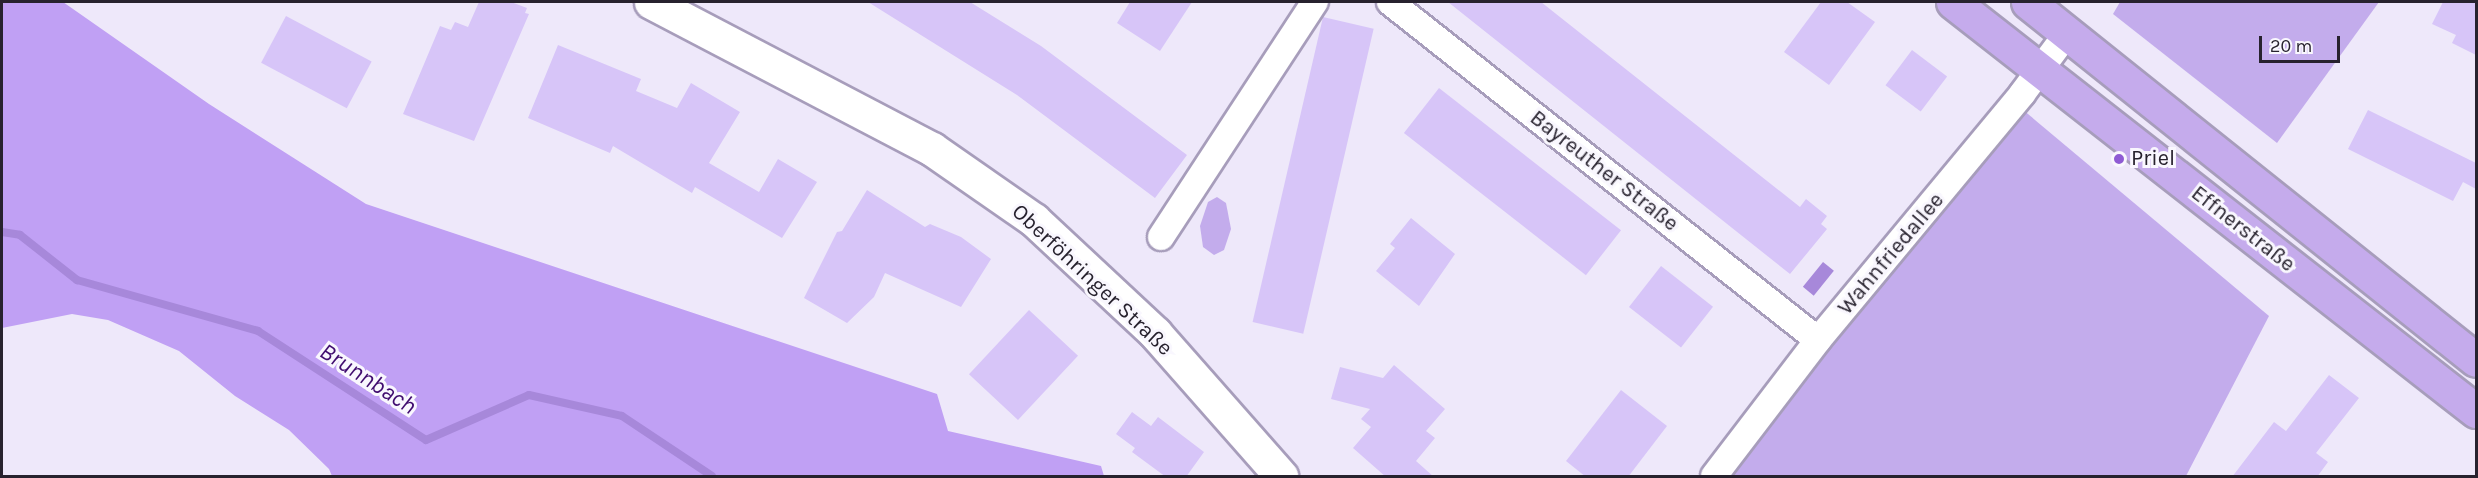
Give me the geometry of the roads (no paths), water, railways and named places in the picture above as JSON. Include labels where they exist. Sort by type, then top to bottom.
[{"type":"main road","name":"Oberföhringer Straße","points":[[651,2],[932,149],[1034,220],[1155,333],[1281,477]]},
{"type":"main road","name":"Effnerstraße","points":[[1953,2],[2476,411]]},
{"type":"main road","name":"Effnerstraße","points":[[2028,2],[2068,32],[2208,149],[2476,360]]},
{"type":"street","points":[[1161,237],[1315,2]]},
{"type":"street","name":"Bayreuther Straße","points":[[1390,2],[1818,340]]},
{"type":"street","name":"Wahnfriedallee","points":[[1714,477],[1818,340],[2041,70],[2068,32]]},
{"type":"waterway","name":"Brunnbach","points":[[2,232],[20,235],[77,280],[258,331],[426,440],[529,395],[622,416],[712,476]]},
{"type":"place","name":"Priel","points":[[2119,159]]}]
